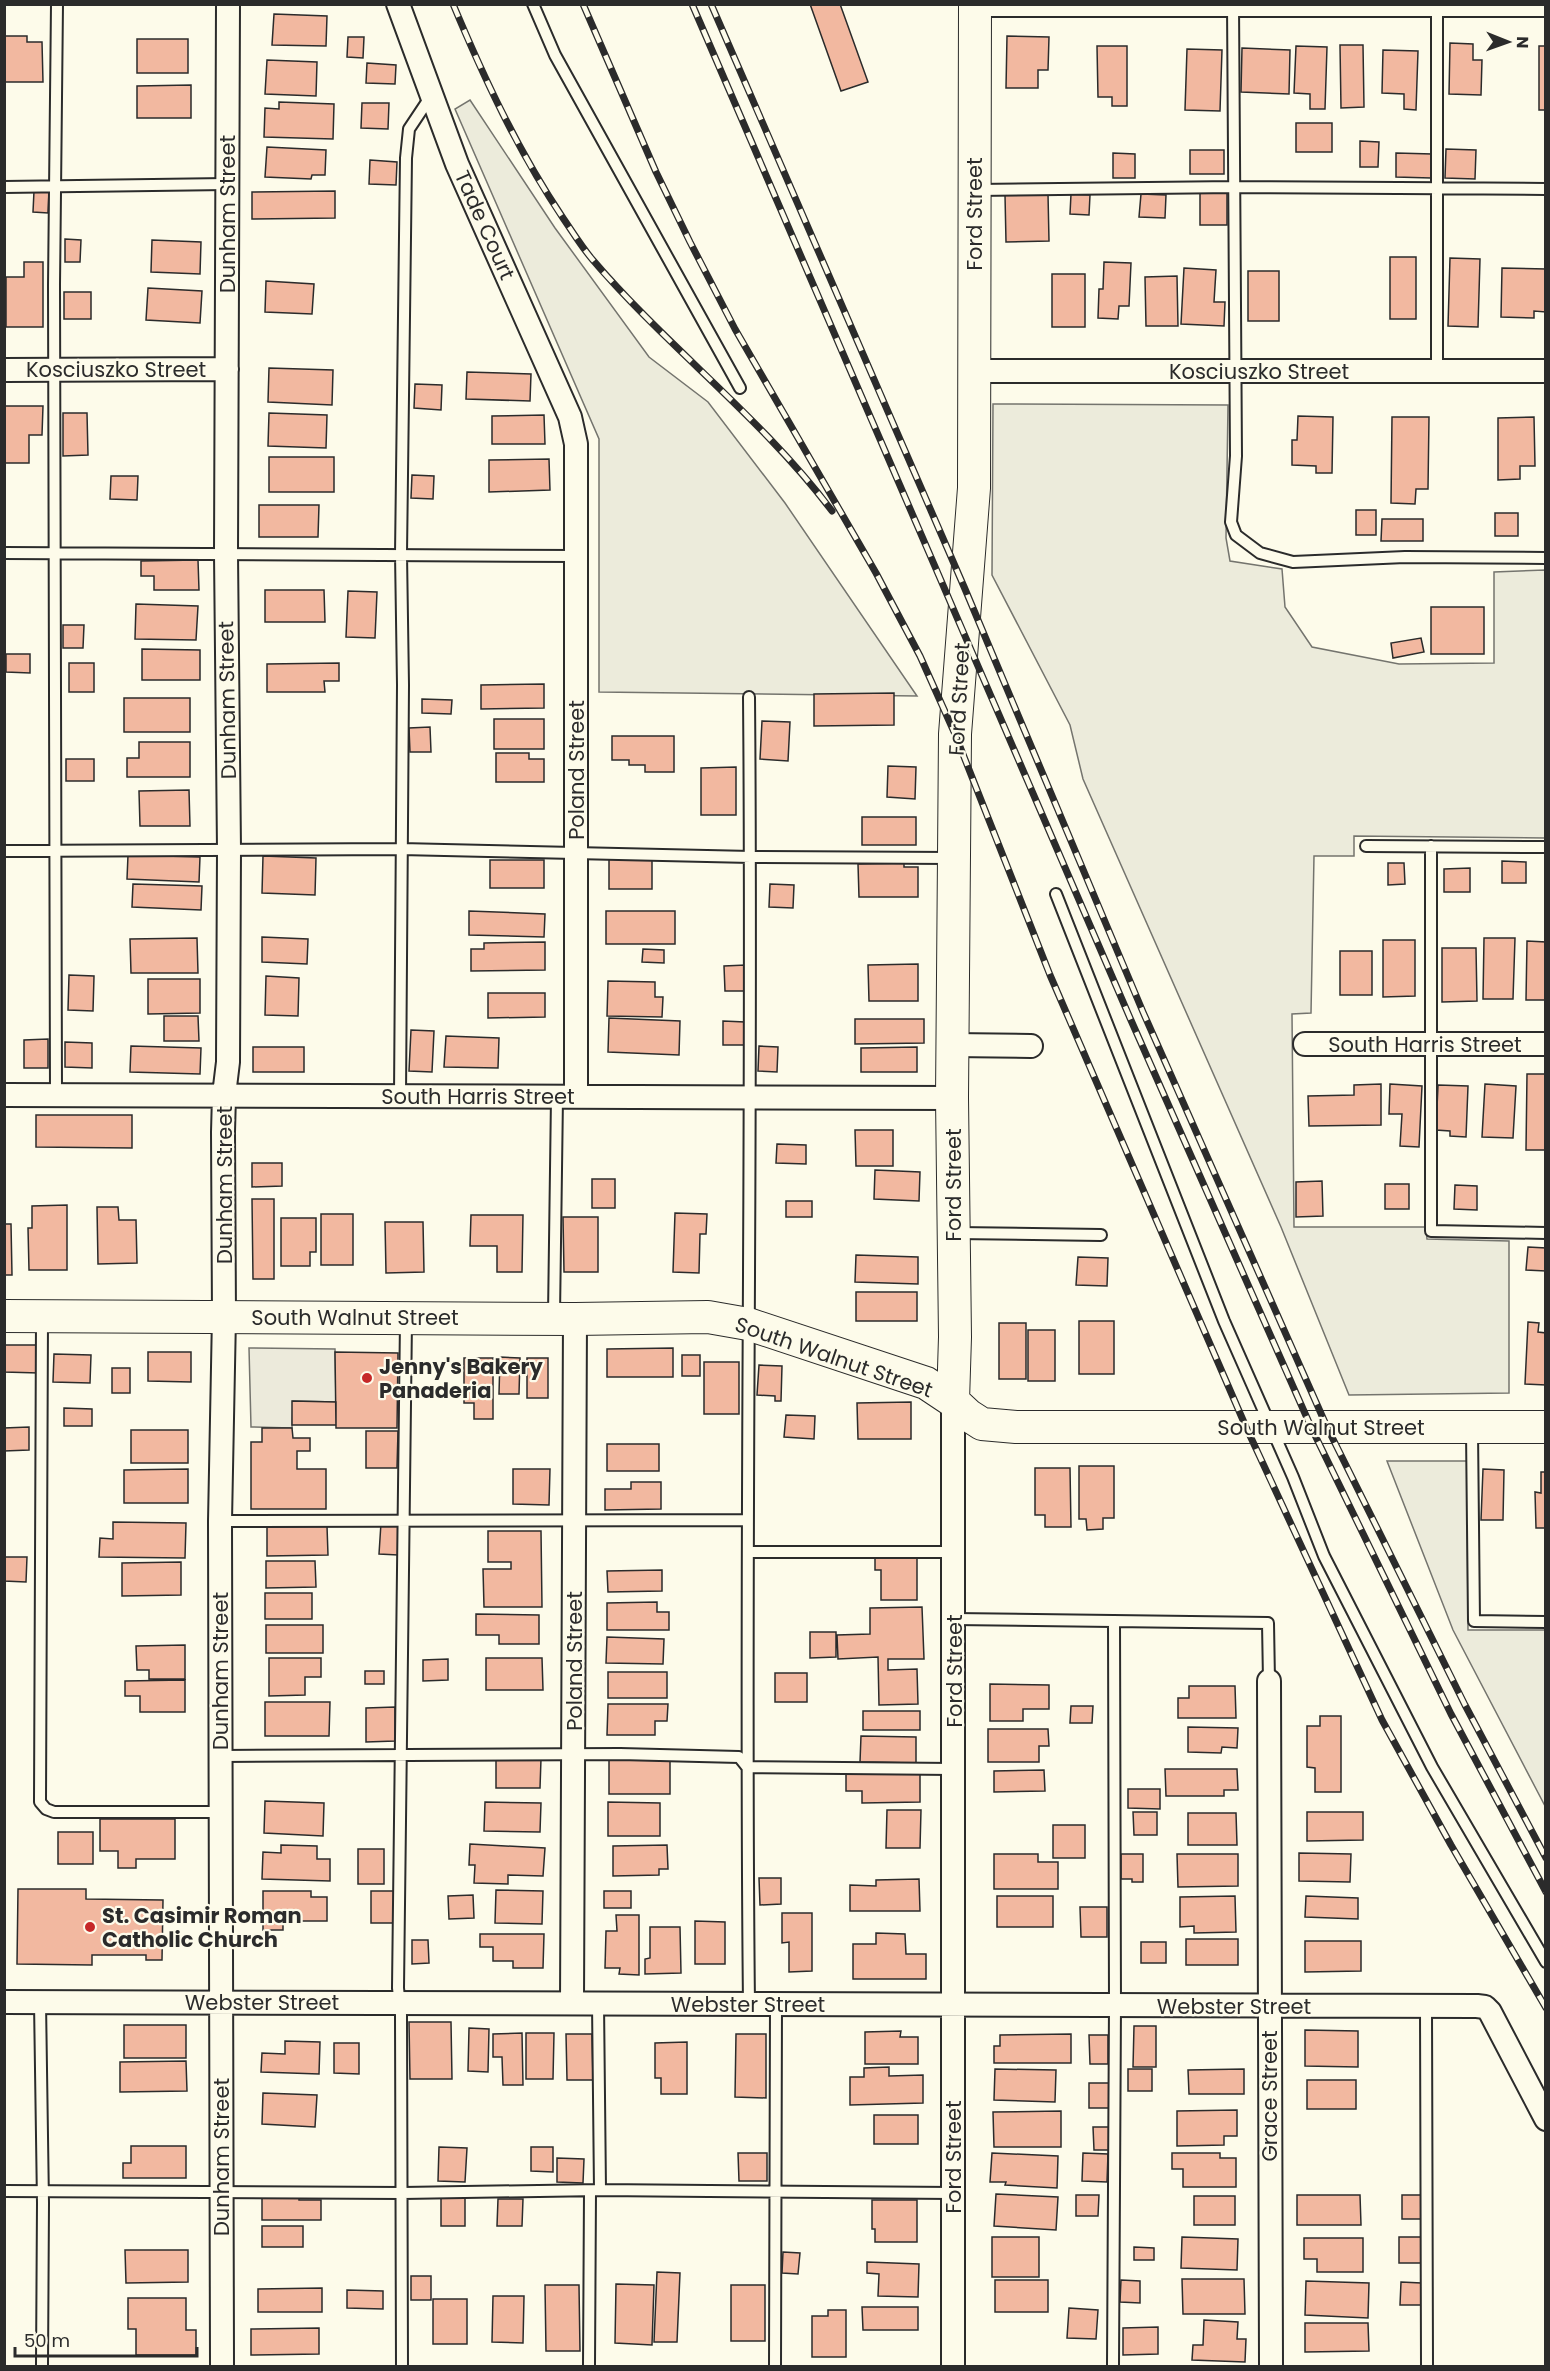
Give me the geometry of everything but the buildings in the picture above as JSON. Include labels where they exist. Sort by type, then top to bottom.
[{"type":"street","name":"Dunham Street","points":[[222,2367],[220,1521],[224,1316],[224,1095],[228,1062],[229,850],[226,554],[228,4]]},
{"type":"street","name":"Tade Court","points":[[398,4],[457,164],[570,417],[576,444]]},
{"type":"street","points":[[975,4],[1545,5]]},
{"type":"street","name":"Ford Street","points":[[953,2367],[955,2005],[953,1401],[955,1337],[952,1045],[955,734],[974,488],[975,4]]},
{"type":"street","name":"Kosciuszko Street","points":[[4,370],[227,369]]},
{"type":"street","name":"Kosciuszko Street","points":[[974,371],[1545,371]]},
{"type":"street","name":"Poland Street","points":[[566,1097],[576,853],[576,444]]},
{"type":"street","name":"South Harris Street","points":[[1305,1044],[1545,1044]]},
{"type":"street","points":[[952,1045],[1031,1046]]},
{"type":"street","name":"South Harris Street","points":[[4,1095],[952,1098]]},
{"type":"street","name":"South Walnut Street","points":[[4,1316],[565,1319],[708,1317],[748,1324],[926,1383],[982,1424],[1016,1427],[1545,1427]]},
{"type":"street","name":"Poland Street","points":[[565,1319],[574,1519],[572,2003]]},
{"type":"street","name":"Grace Street","points":[[1269,1681],[1271,2367]]},
{"type":"street","name":"Webster Street","points":[[4,2002],[1477,2006],[1485,2007],[1490,2012],[1545,2119]]},
{"type":"lane","points":[[56,1095],[54,553],[57,4]]},
{"type":"lane","points":[[532,4],[555,55],[740,388]]},
{"type":"lane","points":[[1233,5],[1236,456],[1231,522],[1236,535],[1260,554],[1293,562],[1406,557],[1545,558]]},
{"type":"lane","points":[[1437,5],[1437,371]]},
{"type":"lane","points":[[400,1096],[403,685],[401,554],[406,158],[409,129],[431,96]]},
{"type":"lane","points":[[4,187],[227,184]]},
{"type":"lane","points":[[974,190],[1235,187],[1545,189]]},
{"type":"lane","points":[[4,553],[576,556]]},
{"type":"lane","points":[[749,697],[751,857],[747,1767],[749,2004]]},
{"type":"lane","points":[[1366,846],[1545,847]]},
{"type":"lane","points":[[1431,846],[1431,1231],[1545,1233]]},
{"type":"lane","points":[[4,851],[401,849],[751,857],[955,858]]},
{"type":"lane","points":[[1056,894],[1224,1321],[1324,1556],[1432,1767],[1545,1962]]},
{"type":"lane","points":[[565,1319],[566,1097]]},
{"type":"lane","points":[[953,1233],[1101,1235]]},
{"type":"lane","points":[[42,1316],[40,1802],[46,1809],[54,1812],[221,1812]]},
{"type":"lane","points":[[402,2367],[403,2193],[399,2003],[406,1317]]},
{"type":"lane","points":[[1472,1427],[1474,1621],[1545,1622]]},
{"type":"lane","points":[[220,1521],[748,1520]]},
{"type":"lane","points":[[749,1552],[954,1552]]},
{"type":"lane","points":[[954,1619],[1268,1623],[1269,1681]]},
{"type":"lane","points":[[1113,2367],[1114,1621]]},
{"type":"lane","points":[[220,1756],[739,1756],[747,1767]]},
{"type":"lane","points":[[747,1767],[953,1769]]},
{"type":"lane","points":[[40,2002],[42,2367]]},
{"type":"lane","points":[[589,2367],[598,2003]]},
{"type":"lane","points":[[775,2367],[776,2004]]},
{"type":"lane","points":[[1426,2006],[1427,2367]]},
{"type":"lane","points":[[4,2190],[953,2193]]},
{"type":"shaded area","points":[[470,100],[555,228],[649,357],[708,402],[785,503],[917,696],[599,692],[599,439],[455,109]]},
{"type":"shaded area","points":[[993,404],[1228,405],[1226,538],[1230,561],[1282,569],[1285,607],[1312,647],[1399,664],[1494,663],[1494,572],[1545,570],[1545,838],[1354,836],[1354,856],[1314,856],[1311,1013],[1292,1014],[1294,1227],[1426,1227],[1427,1239],[1509,1241],[1509,1393],[1349,1395],[1281,1227],[1083,779],[1070,725],[992,575]]},
{"type":"shaded area","points":[[249,1348],[335,1349],[336,1402],[293,1401],[292,1428],[251,1427]]},
{"type":"shaded area","points":[[1387,1461],[1467,1461],[1468,1630],[1545,1630],[1545,1806],[1453,1630]]},
{"type":"railway","points":[[453,4],[490,87],[531,167],[584,249],[651,322],[776,445],[832,511]]},
{"type":"railway","points":[[583,4],[656,172],[690,242],[735,329],[876,573],[920,656],[955,734],[1050,975],[1246,1427],[1382,1720],[1451,1845],[1546,2008]]},
{"type":"railway","points":[[692,4],[1130,1018],[1311,1427],[1451,1714],[1546,1892]]},
{"type":"railway","points":[[711,4],[965,589],[1143,1012],[1327,1427],[1465,1705],[1546,1858]]},
{"type":"place","name":"Jenny's Bakery Panaderia","points":[[367,1378]]},
{"type":"place","name":"St. Casimir Roman Catholic Church","points":[[90,1927]]}]
